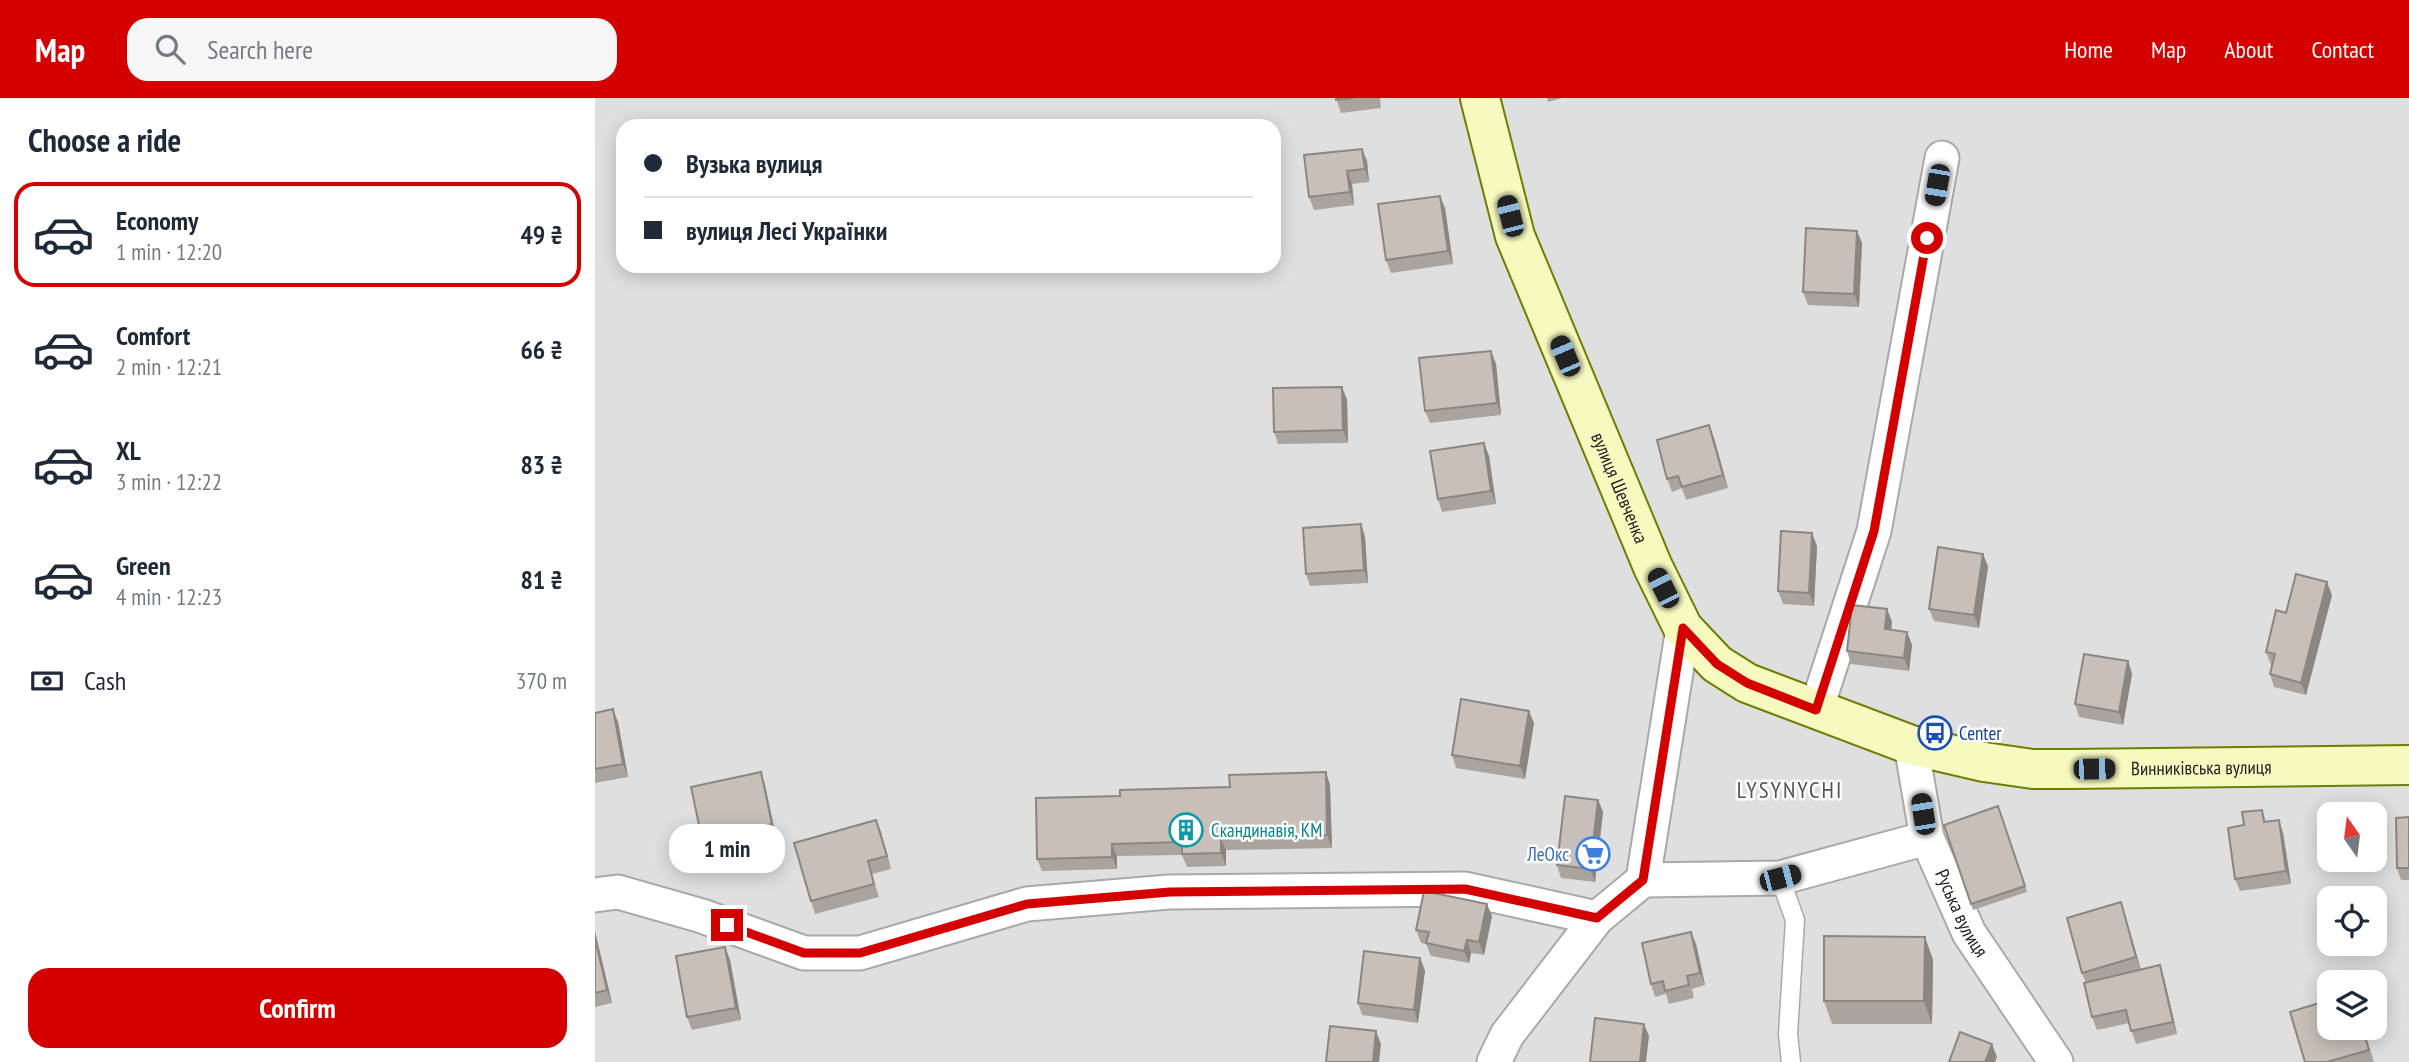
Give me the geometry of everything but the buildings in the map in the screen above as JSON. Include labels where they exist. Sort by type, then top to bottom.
[{"type":"main road","name":"вулиця Шевченка","points":[[1480,98],[1515,236],[1634,523],[1683,628],[1717,664],[1747,683],[1911,745]]},
{"type":"main road","name":"Винниківська вулиця","points":[[1911,745],[1984,762],[2032,769],[2409,765]]},
{"type":"street","points":[[1816,710],[1874,531],[1942,158]]},
{"type":"street","points":[[1643,880],[1683,628]]},
{"type":"street","name":"Руська вулиця","points":[[1911,745],[1927,838],[1969,933],[2056,1062]]},
{"type":"street","points":[[1495,1062],[1507,1035],[1597,918],[1643,880],[1780,878],[1927,838]]},
{"type":"street","points":[[595,895],[618,892],[702,916],[804,953],[860,953],[1027,904],[1170,892],[1465,889],[1597,918]]},
{"type":"lane","points":[[1780,878],[1795,920],[1788,1034],[1791,1062]]},
{"type":"shaded area","points":[[595,98],[2409,98],[2409,1062],[595,1062]]},
{"type":"place","name":"Center","points":[[1935,733]]},
{"type":"place","name":"Скандинавія, КМ","points":[[1186,830]]},
{"type":"place","name":"ЛеОкс","points":[[1593,854]]},
{"type":"district","name":"LYSYNYCHI","points":[[1790,789]]},
{"type":"route","points":[[727,925],[804,953],[860,953],[1027,904],[1170,892],[1465,889],[1597,918],[1643,880],[1683,628],[1717,664],[1747,683],[1816,710],[1874,531],[1927,238]]}]
